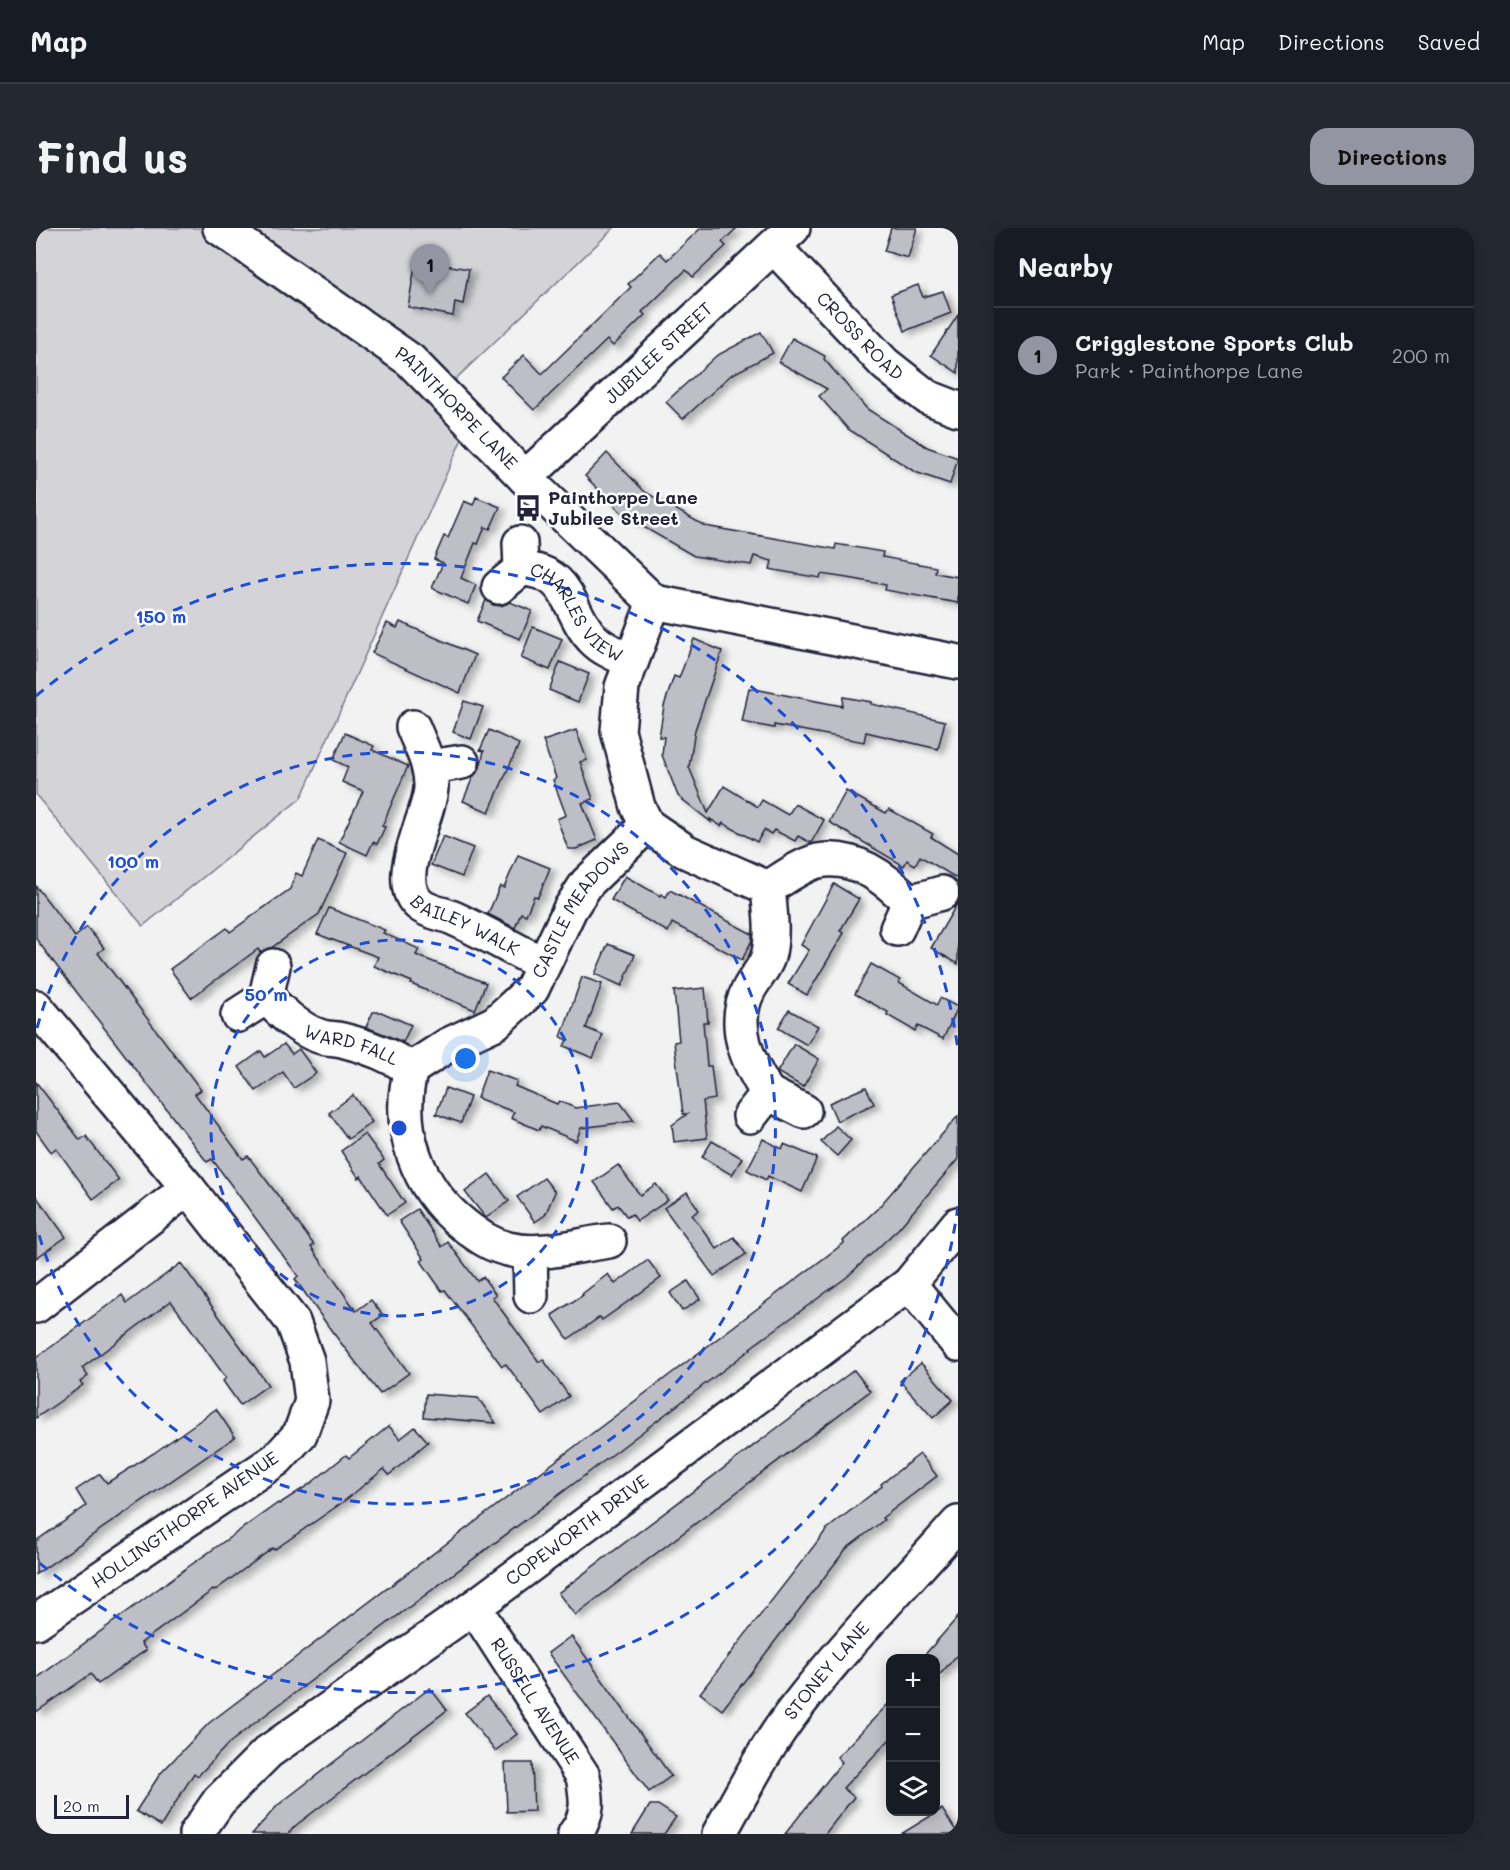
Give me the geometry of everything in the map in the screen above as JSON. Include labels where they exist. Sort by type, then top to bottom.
[{"type":"street","name":"PAINTHORPE LANE","points":[[220,228],[411,360],[525,478],[654,602]]},
{"type":"street","name":"JUBILEE STREET","points":[[525,478],[783,238]]},
{"type":"street","name":"CROSS ROAD","points":[[783,238],[885,364],[927,396],[958,409]]},
{"type":"street","name":"CHARLES VIEW","points":[[513,566],[533,569],[545,574],[564,590],[594,641],[631,661]]},
{"type":"street","points":[[768,888],[685,851],[647,825],[639,807],[618,731],[622,687],[654,602],[958,662]]},
{"type":"street","name":"BAILEY WALK","points":[[413,727],[430,767],[431,788],[427,810],[408,871],[409,889],[417,904],[431,912],[465,924],[543,963]]},
{"type":"street","points":[[430,767],[462,762]]},
{"type":"street","name":"CASTLE MEADOWS","points":[[411,1070],[448,1045],[495,1023],[532,989],[570,909],[587,883],[647,825]]},
{"type":"street","points":[[768,888],[817,861],[838,860],[861,867],[879,876],[895,888],[903,915],[942,893]]},
{"type":"street","points":[[768,888],[771,933],[768,958],[749,990],[742,1010],[745,1051],[752,1067],[759,1104],[804,1110]]},
{"type":"street","name":"WARD FALL","points":[[238,1015],[269,982],[300,1027],[319,1036],[342,1040],[378,1052],[396,1059],[411,1070]]},
{"type":"street","name":"HOLLINGTHORPE AVENUE","points":[[36,1007],[188,1188],[293,1322],[307,1361],[312,1401],[300,1434],[277,1459],[36,1622]]},
{"type":"street","points":[[411,1070],[406,1089],[409,1143],[418,1168],[431,1191],[447,1211],[486,1242],[508,1249],[530,1252],[609,1241]]},
{"type":"street","points":[[36,1306],[188,1188]]},
{"type":"street","name":"COPEWORTH DRIVE","points":[[196,1834],[219,1801],[268,1752],[474,1607],[909,1284],[958,1224]]},
{"type":"street","points":[[530,1252],[531,1296]]},
{"type":"street","points":[[909,1284],[958,1344]]},
{"type":"street","name":"STONEY LANE","points":[[719,1834],[749,1780],[794,1710],[866,1623],[958,1524]]},
{"type":"street","name":"RUSSELL AVENUE","points":[[474,1607],[583,1776],[588,1803],[580,1827],[575,1834]]},
{"type":"shaded area","points":[[36,228],[614,228],[441,393],[470,421],[301,798],[143,926],[36,795]]},
{"type":"building","points":[[701,228],[737,228],[722,242],[726,246],[693,277],[686,270],[642,312],[645,315],[613,346],[607,340],[534,410],[501,377],[524,355],[542,374],[631,287],[628,284],[660,253],[667,260]]},
{"type":"building","points":[[891,228],[917,228],[908,258],[884,251]]},
{"type":"building","points":[[416,260],[469,269],[463,304],[455,302],[453,316],[408,307]]},
{"type":"building","points":[[918,285],[923,297],[943,291],[951,313],[905,331],[891,295]]},
{"type":"building","points":[[958,315],[958,373],[931,355]]},
{"type":"building","points":[[761,332],[773,353],[731,375],[683,419],[666,402],[716,356]]},
{"type":"building","points":[[792,338],[825,356],[824,359],[867,409],[927,447],[958,458],[950,484],[915,472],[848,429],[819,396],[827,389],[779,362]]},
{"type":"building","points":[[607,453],[645,492],[705,526],[835,549],[836,544],[883,552],[882,557],[936,567],[935,573],[958,577],[958,603],[885,590],[886,585],[854,579],[821,574],[820,578],[774,570],[770,569],[772,561],[754,556],[751,565],[694,556],[626,517],[585,476]]},
{"type":"building","points":[[476,497],[500,507],[490,529],[485,527],[478,544],[475,543],[461,578],[476,585],[468,604],[432,588],[443,563],[434,559],[444,536],[448,538],[464,501],[473,505]]},
{"type":"building","points":[[486,600],[493,605],[501,606],[510,602],[532,611],[520,639],[477,621]]},
{"type":"building","points":[[400,622],[475,655],[460,693],[372,653],[387,623],[397,628]]},
{"type":"building","points":[[533,627],[562,639],[550,670],[521,658]]},
{"type":"building","points":[[694,639],[722,651],[695,730],[689,767],[708,813],[724,786],[758,807],[762,800],[788,815],[795,804],[824,820],[811,843],[798,836],[795,841],[774,830],[771,834],[764,830],[757,842],[723,823],[721,826],[710,819],[711,822],[678,796],[662,755],[664,737],[659,737],[664,706],[674,676],[679,678]]},
{"type":"building","points":[[560,662],[589,674],[578,702],[549,690]]},
{"type":"building","points":[[749,688],[842,706],[843,697],[945,721],[938,749],[866,732],[864,742],[774,725],[774,728],[742,722]]},
{"type":"building","points":[[464,701],[483,707],[471,739],[453,732]]},
{"type":"building","points":[[489,730],[519,744],[489,812],[463,801],[473,777],[480,768],[484,751],[480,750]]},
{"type":"building","points":[[576,730],[587,760],[580,762],[593,799],[582,803],[597,840],[576,849],[568,849],[557,819],[566,815],[553,780],[556,778],[543,741]]},
{"type":"building","points":[[345,733],[374,746],[372,750],[408,766],[382,826],[385,827],[377,844],[373,842],[367,855],[339,842],[363,791],[342,782],[348,767],[333,760]]},
{"type":"building","points":[[846,791],[886,813],[889,809],[933,834],[931,837],[958,854],[958,879],[920,856],[915,865],[907,860],[904,866],[829,822]]},
{"type":"building","points":[[443,836],[473,848],[462,877],[431,865]]},
{"type":"building","points":[[318,840],[347,853],[319,914],[271,948],[260,952],[258,949],[191,998],[170,969],[227,928],[230,932],[290,889],[296,873],[302,876]]},
{"type":"building","points":[[518,855],[550,868],[538,897],[534,896],[526,915],[521,913],[515,928],[488,914],[500,886],[504,888]]},
{"type":"building","points":[[625,876],[660,896],[661,894],[666,897],[670,890],[752,934],[752,940],[742,960],[672,923],[668,932],[611,900]]},
{"type":"building","points":[[834,884],[859,899],[840,931],[844,933],[807,995],[788,984],[809,950],[801,945]]},
{"type":"building","points":[[36,886],[75,937],[87,927],[104,948],[98,953],[201,1090],[195,1094],[243,1159],[248,1156],[276,1193],[314,1245],[311,1247],[356,1311],[371,1300],[383,1315],[372,1323],[409,1373],[380,1394],[331,1330],[295,1279],[298,1276],[212,1159],[207,1162],[36,939]]},
{"type":"building","points":[[958,902],[958,964],[931,948]]},
{"type":"building","points":[[329,908],[385,930],[383,933],[419,949],[416,955],[486,983],[475,1010],[374,966],[378,957],[317,934]]},
{"type":"building","points":[[608,944],[635,955],[622,986],[595,974]]},
{"type":"building","points":[[871,964],[937,1005],[940,998],[958,1007],[943,1039],[918,1026],[915,1031],[887,1015],[888,1012],[855,994]]},
{"type":"building","points":[[582,977],[602,984],[586,1028],[603,1035],[593,1058],[564,1046],[567,1040],[561,1037]]},
{"type":"building","points":[[705,988],[708,1022],[703,1022],[707,1066],[711,1066],[715,1099],[703,1101],[707,1138],[674,1142],[672,1125],[687,1114],[683,1114],[674,1042],[679,1041],[674,991]]},
{"type":"building","points":[[789,1010],[818,1026],[807,1045],[778,1028]]},
{"type":"building","points":[[373,1012],[381,1012],[411,1025],[403,1042],[366,1027]]},
{"type":"building","points":[[284,1044],[292,1054],[299,1049],[316,1073],[294,1088],[283,1072],[256,1091],[239,1067],[261,1051],[265,1057]]},
{"type":"building","points":[[794,1044],[819,1059],[803,1087],[777,1072]]},
{"type":"building","points":[[487,1070],[517,1081],[515,1086],[557,1104],[559,1101],[575,1108],[620,1102],[634,1121],[581,1128],[576,1141],[541,1126],[539,1130],[511,1118],[514,1112],[477,1098]]},
{"type":"building","points":[[36,1082],[80,1140],[86,1136],[119,1180],[93,1199],[56,1148],[51,1152],[36,1131]]},
{"type":"building","points":[[866,1087],[874,1104],[837,1121],[829,1103]]},
{"type":"building","points":[[446,1088],[470,1097],[461,1123],[436,1114]]},
{"type":"building","points":[[353,1095],[372,1122],[348,1139],[329,1113]]},
{"type":"building","points":[[958,1116],[958,1159],[899,1228],[847,1277],[228,1744],[198,1776],[194,1773],[161,1826],[136,1811],[160,1774],[209,1723],[844,1243],[843,1241],[878,1208]]},
{"type":"building","points":[[836,1126],[851,1140],[837,1156],[821,1142]]},
{"type":"building","points":[[365,1134],[384,1160],[379,1164],[405,1203],[387,1215],[341,1151]]},
{"type":"building","points":[[763,1139],[782,1149],[784,1144],[817,1158],[802,1192],[768,1176],[766,1180],[747,1170]]},
{"type":"building","points":[[712,1141],[742,1158],[732,1175],[702,1157]]},
{"type":"building","points":[[618,1165],[640,1195],[656,1184],[668,1200],[637,1221],[632,1214],[627,1217],[618,1205],[613,1208],[594,1182]]},
{"type":"building","points":[[489,1174],[509,1201],[486,1218],[465,1192]]},
{"type":"building","points":[[544,1178],[555,1192],[545,1215],[535,1222],[517,1197]]},
{"type":"building","points":[[687,1192],[699,1210],[692,1215],[717,1249],[734,1237],[746,1254],[714,1276],[664,1208]]},
{"type":"building","points":[[36,1196],[66,1237],[36,1258]]},
{"type":"building","points":[[417,1209],[442,1247],[448,1242],[477,1281],[483,1277],[496,1295],[492,1297],[539,1362],[543,1359],[569,1396],[543,1415],[506,1364],[502,1366],[421,1261],[424,1259],[399,1221]]},
{"type":"building","points":[[648,1260],[661,1278],[602,1320],[600,1317],[568,1339],[552,1315],[583,1295],[608,1274],[615,1284]]},
{"type":"building","points":[[181,1263],[268,1385],[240,1405],[223,1381],[226,1378],[171,1301],[82,1368],[88,1376],[80,1382],[83,1385],[36,1418],[36,1358],[122,1295],[127,1303]]},
{"type":"building","points":[[688,1281],[700,1299],[682,1311],[670,1293]]},
{"type":"building","points":[[921,1363],[953,1400],[933,1418],[900,1381]]},
{"type":"building","points":[[854,1370],[870,1391],[575,1615],[558,1593]]},
{"type":"building","points":[[426,1394],[478,1398],[496,1423],[424,1417]]},
{"type":"building","points":[[216,1409],[235,1437],[36,1574],[36,1541],[86,1506],[76,1490],[100,1474],[107,1483]]},
{"type":"building","points":[[389,1426],[400,1439],[415,1427],[428,1442],[389,1475],[384,1469],[343,1502],[213,1590],[141,1643],[146,1650],[98,1684],[91,1674],[36,1712],[36,1679],[278,1503],[310,1484],[346,1455],[349,1458]]},
{"type":"building","points":[[920,1454],[937,1476],[846,1549],[722,1710],[700,1693],[827,1529]]},
{"type":"building","points":[[958,1617],[958,1654],[940,1674],[940,1654],[925,1654]]},
{"type":"building","points":[[571,1636],[671,1776],[649,1792],[548,1653]]},
{"type":"building","points":[[430,1688],[447,1710],[295,1826],[288,1834],[252,1834],[278,1805]]},
{"type":"building","points":[[487,1696],[517,1734],[495,1751],[465,1713]]},
{"type":"building","points":[[886,1706],[886,1743],[843,1788],[854,1797],[825,1834],[785,1834],[842,1762],[837,1757]]},
{"type":"building","points":[[505,1763],[532,1763],[534,1811],[507,1812]]},
{"type":"building","points":[[650,1805],[658,1805],[676,1817],[664,1834],[632,1834]]},
{"type":"building","points":[[942,1809],[958,1834],[901,1834],[931,1816],[940,1816]]},
{"type":"place","name":"Crigglestone Sports Club","points":[[430,294]]},
{"type":"place","name":"Painthorpe Lane Jubilee Street","points":[[528,508]]}]
